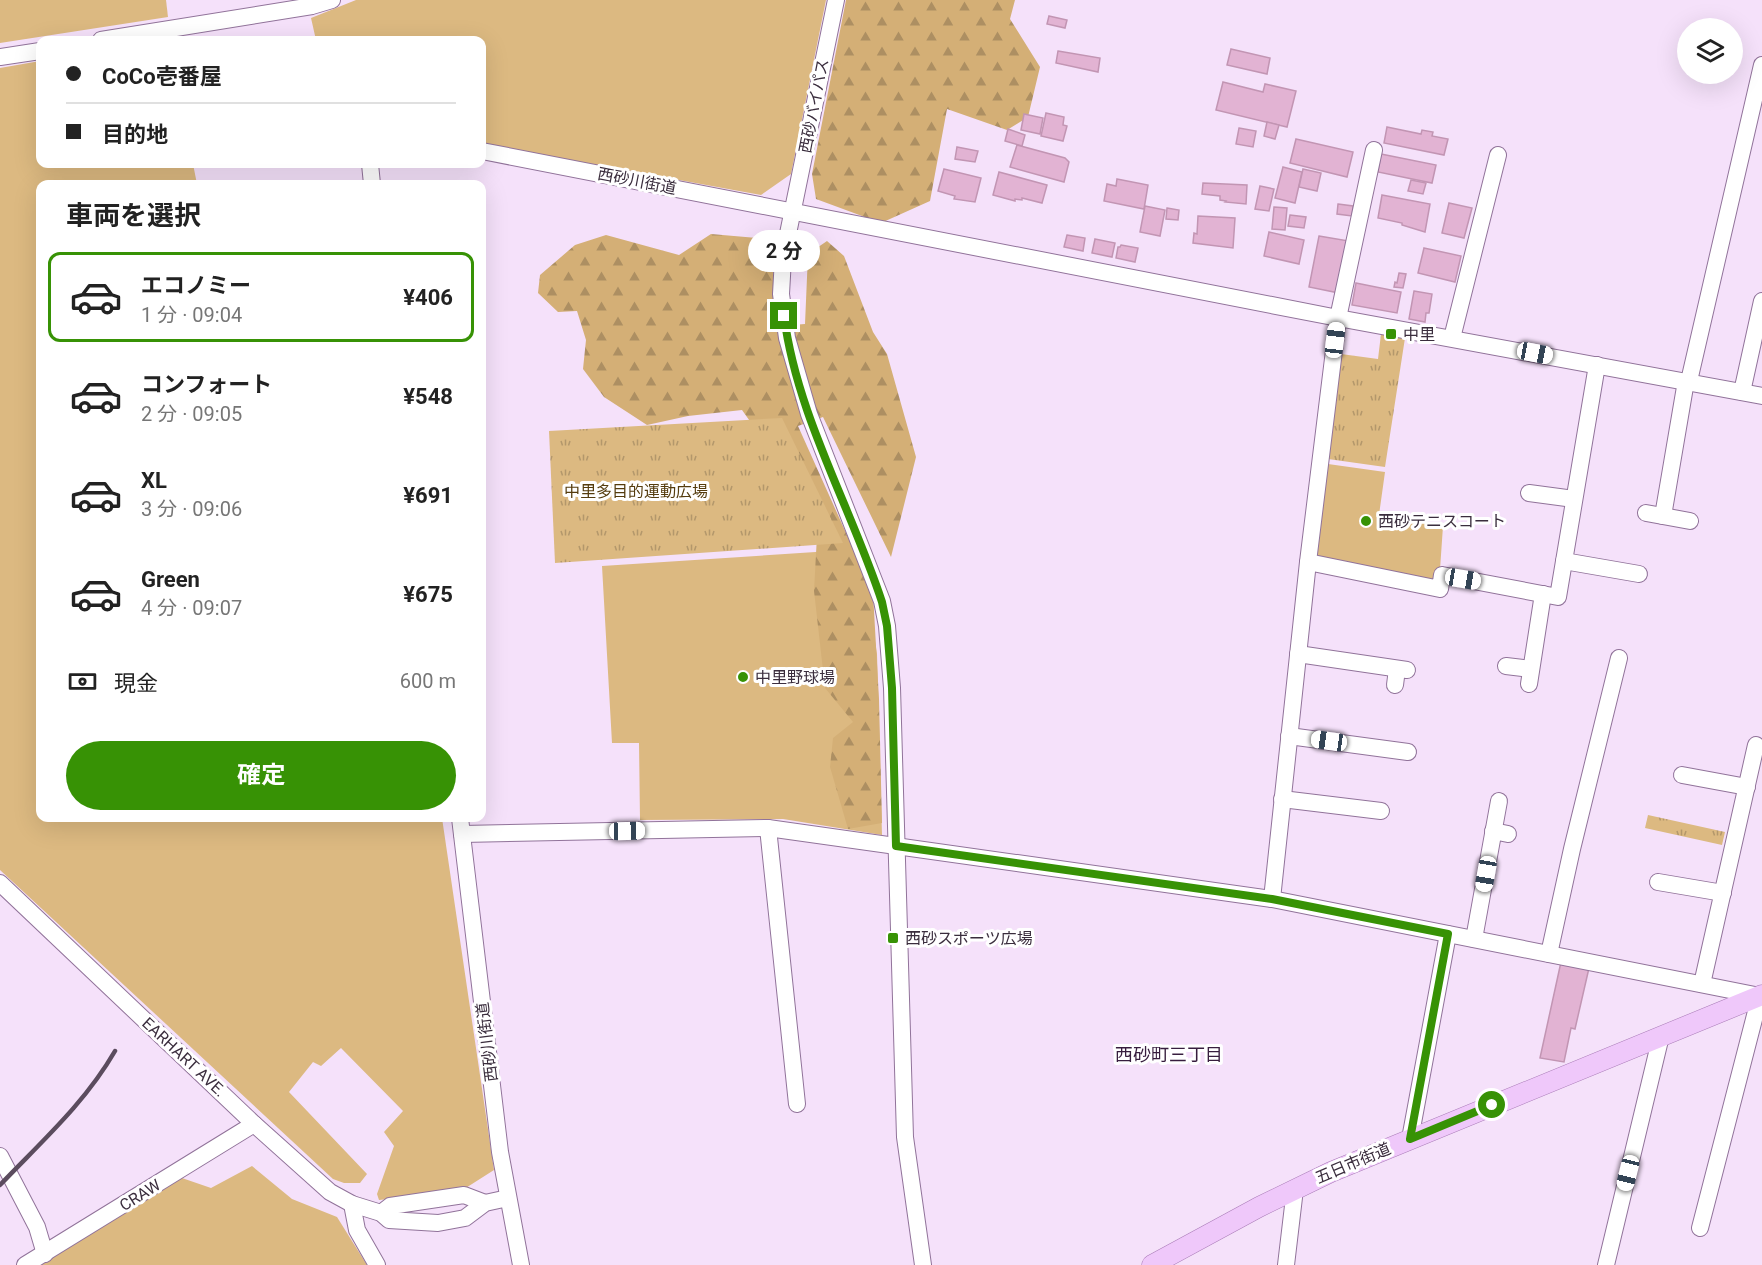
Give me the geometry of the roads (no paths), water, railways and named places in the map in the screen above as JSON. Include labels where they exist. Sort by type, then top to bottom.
[{"type":"main road","name":"五日市街道","points":[[1152,1265],[1295,1189],[1410,1139],[1761,995]]},
{"type":"street","points":[[126,36],[312,6],[332,0]]},
{"type":"street","name":"西砂バイパス","points":[[836,0],[783,258],[781,294],[787,338],[808,414],[875,580],[887,626],[892,688],[905,1137],[923,1265]]},
{"type":"street","points":[[0,57],[36,52]]},
{"type":"street","points":[[1663,516],[1687,381],[1762,65]]},
{"type":"street","points":[[1272,899],[1308,562],[1338,318],[1374,150]]},
{"type":"street","name":"西砂川街道","points":[[486,152],[1338,318],[1762,396]]},
{"type":"street","points":[[1452,338],[1498,155]]},
{"type":"street","points":[[1742,392],[1762,301]]},
{"type":"street","points":[[1308,562],[1440,590],[1442,575],[1558,597],[1597,365]]},
{"type":"street","points":[[1529,493],[1574,499]]},
{"type":"street","points":[[1646,513],[1690,521]]},
{"type":"street","points":[[1564,561],[1639,574]]},
{"type":"street","points":[[1506,666],[1530,677],[1543,594]]},
{"type":"street","points":[[1298,654],[1400,674]]},
{"type":"street","points":[[1549,954],[1572,849],[1620,658]]},
{"type":"street","points":[[1289,736],[1408,752]]},
{"type":"street","points":[[1702,984],[1756,746]]},
{"type":"street","points":[[1682,775],[1747,787]]},
{"type":"street","points":[[1282,799],[1381,811]]},
{"type":"street","points":[[1474,939],[1501,832],[1499,801]]},
{"type":"street","points":[[461,826],[768,828],[1272,899],[1761,995],[1700,1228]]},
{"type":"street","name":"西砂川街道","points":[[461,826],[498,1140],[521,1265]]},
{"type":"street","points":[[768,828],[797,1104]]},
{"type":"street","points":[[1659,882],[1723,893]]},
{"type":"street","name":"EARHART AVE.","points":[[0,883],[254,1124],[330,1192],[352,1204],[381,1213],[388,1220],[438,1223],[465,1218],[485,1203],[508,1198]]},
{"type":"street","points":[[1410,1139],[1448,934]]},
{"type":"street","points":[[1606,1265],[1661,1036]]},
{"type":"street","name":"CRAW","points":[[25,1265],[254,1124]]},
{"type":"street","points":[[0,1156],[37,1227],[45,1254]]},
{"type":"street","points":[[1286,1265],[1295,1189]]},
{"type":"street","name":"EARHART AVE.","points":[[381,1213],[390,1206],[464,1195],[485,1203]]},
{"type":"street","points":[[352,1204],[357,1230],[377,1265]]},
{"type":"railway","points":[[0,1185],[76,1105],[115,1051]]},
{"type":"place","name":"中里","points":[[1391,334]]},
{"type":"place","name":"西砂テニスコート","points":[[1366,521]]},
{"type":"place","name":"中里野球場","points":[[743,677]]},
{"type":"place","name":"西砂スポーツ広場","points":[[893,938]]},
{"type":"district","name":"西砂町三丁目","points":[[1169,1054]]},
{"type":"park label","name":"中里多目的運動広場","points":[[636,491]]}]
